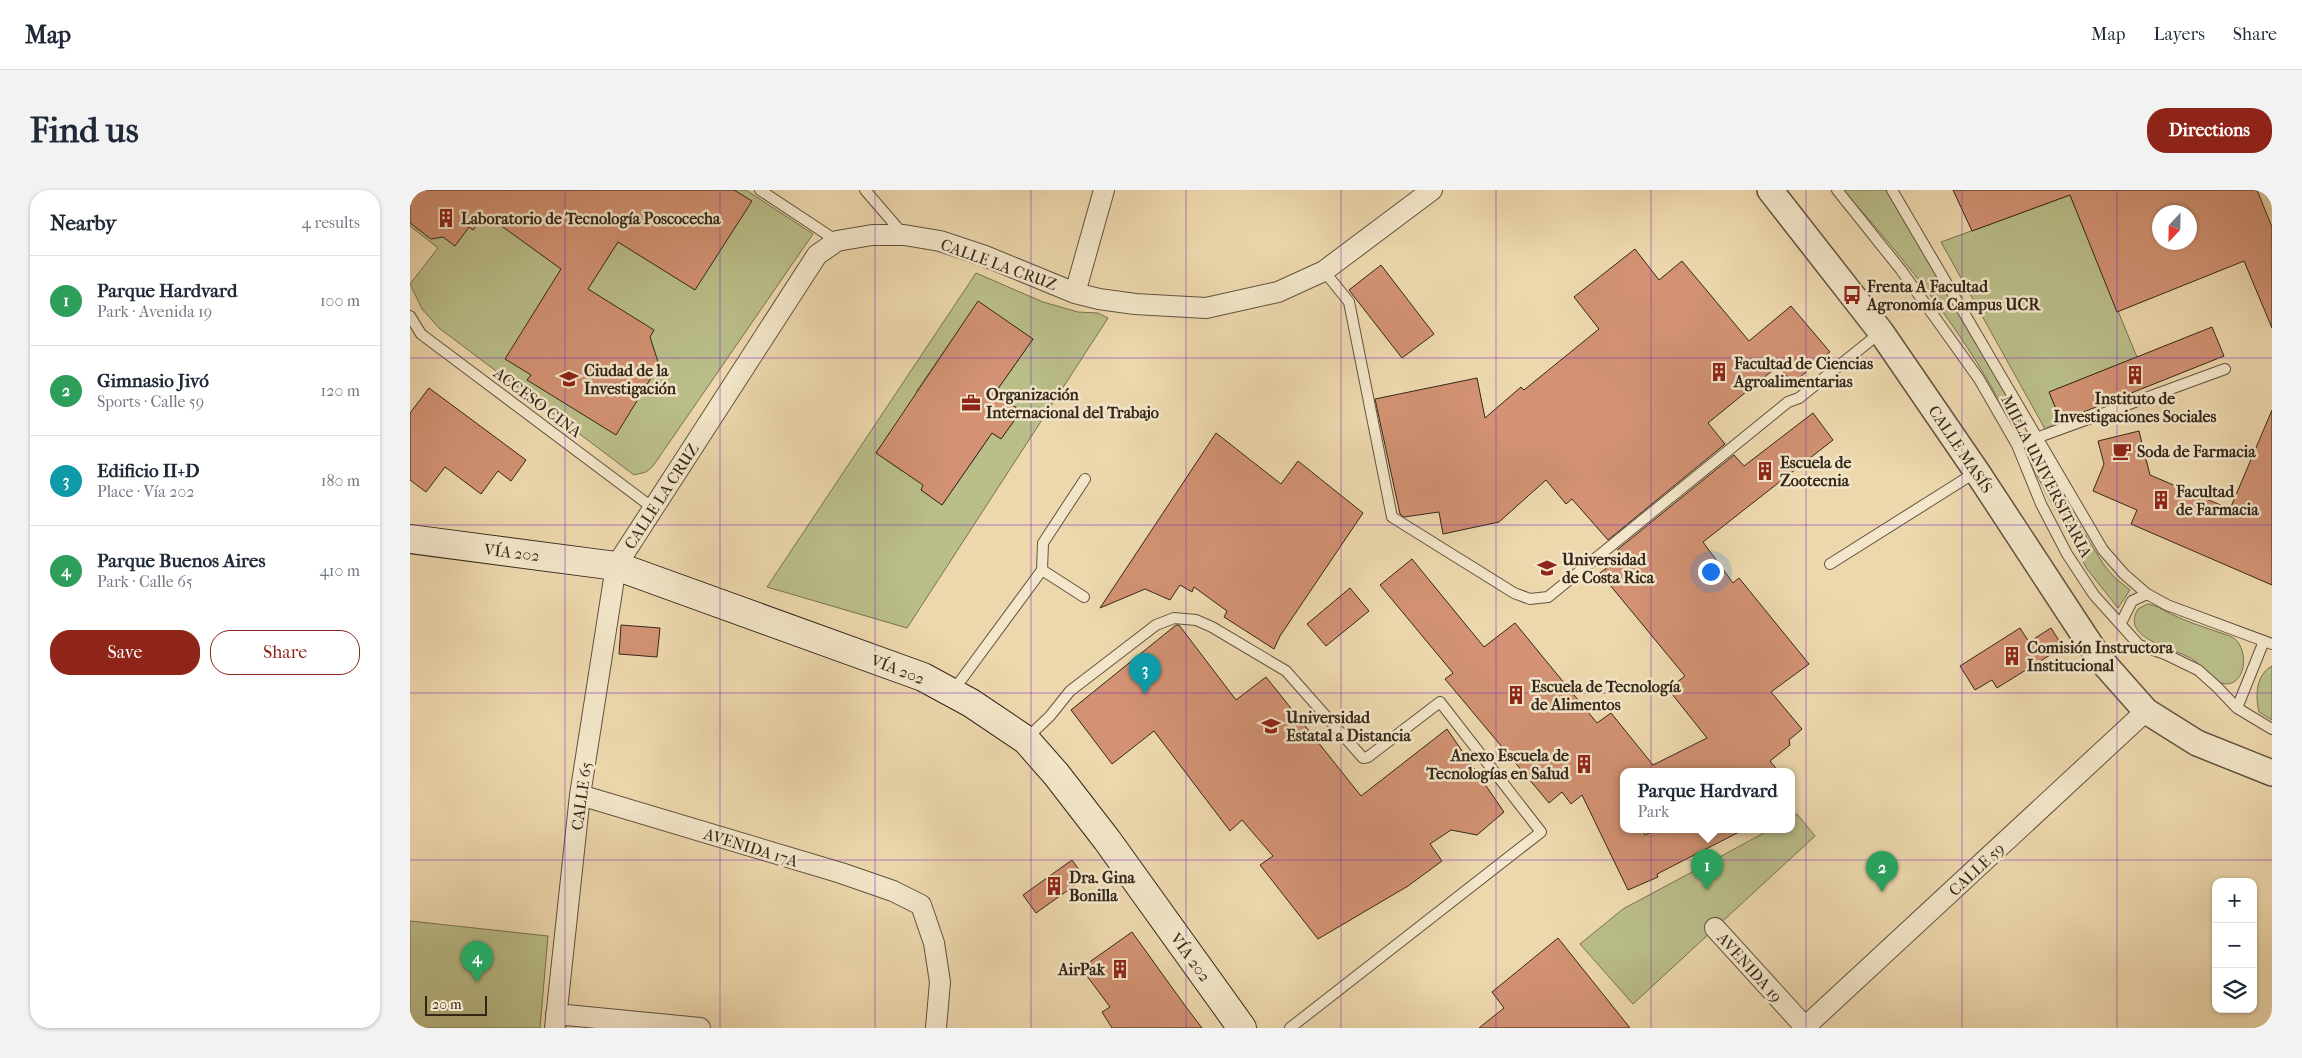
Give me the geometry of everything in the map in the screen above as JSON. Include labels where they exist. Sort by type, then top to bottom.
[{"type":"main road","name":"VÍA 202","points":[[410,539],[616,566],[923,677],[971,702],[1026,740],[1056,774],[1107,840],[1242,1028]]},
{"type":"street","points":[[1075,293],[1104,190]]},
{"type":"street","name":"CALLE LA CRUZ","points":[[616,566],[817,254],[837,241],[872,236],[904,235],[940,241],[985,256],[1075,293],[1135,304],[1206,308],[1278,292],[1324,271],[1432,190]]},
{"type":"street","name":"CALLE MASÍS","points":[[1770,190],[1881,332],[1977,472],[2099,658],[2146,711],[2198,743],[2272,773]]},
{"type":"street","name":"CALLE 65","points":[[556,1021],[580,795],[616,566]]},
{"type":"street","name":"CALLE 59","points":[[1806,1028],[2146,711]]},
{"type":"street","name":"AVENIDA 17A","points":[[580,795],[840,873],[893,891],[921,906],[934,943],[940,982],[936,1028]]},
{"type":"street","name":"AVENIDA 19","points":[[1715,928],[1806,1028]]},
{"type":"street","points":[[556,1021],[700,1028]]},
{"type":"lane","points":[[760,190],[837,241]]},
{"type":"lane","points":[[865,190],[904,235]]},
{"type":"lane","name":"MILLA UNIVERSITARIA","points":[[1837,190],[1947,332],[1979,379],[2017,445],[2042,504],[2067,554],[2094,595],[2139,645],[2165,654],[2198,670],[2237,708],[2272,729]]},
{"type":"lane","name":"MILLA UNIVERSITARIA","points":[[1892,190],[2103,550],[2124,574],[2147,594],[2167,605],[2268,642]]},
{"type":"lane","points":[[1324,271],[1349,302],[1392,517],[1514,593],[1530,598],[1548,597],[1788,402],[1799,398],[1881,332]]},
{"type":"lane","name":"ACCESO CINA","points":[[410,316],[421,334],[653,508]]},
{"type":"lane","points":[[2017,445],[2225,369]]},
{"type":"lane","points":[[1830,564],[1977,472]]},
{"type":"lane","points":[[952,693],[1042,570],[1043,543],[1085,479]]},
{"type":"lane","points":[[1042,570],[1084,597]]},
{"type":"lane","points":[[2121,623],[2132,601],[2147,594]]},
{"type":"lane","points":[[1026,740],[1050,716],[1070,691],[1156,625],[1174,618],[1196,620],[1212,627],[1286,671],[1363,758],[1368,757],[1440,702],[1541,832],[1290,1028]]},
{"type":"lane","points":[[2237,708],[2268,642]]},
{"type":"green space","name":"Ciudad de la Investigación","points":[[410,190],[746,190],[813,234],[653,466],[646,472],[634,475],[439,328],[422,309],[410,284],[438,248],[410,226]]},
{"type":"green space","points":[[1843,190],[1886,190],[2011,401],[2019,423],[2017,429],[2013,428],[1996,395],[1958,333],[1891,245]]},
{"type":"green space","points":[[2070,195],[2137,357],[2049,392],[2061,421],[2045,429],[1941,242]]},
{"type":"green space","points":[[976,273],[1043,302],[1078,312],[1098,313],[1108,318],[907,628],[767,587]],"holes":[[[978,302],[1033,339],[995,393],[1021,411],[1001,439],[966,415],[988,439],[942,505],[921,490],[928,478],[902,471],[876,453],[912,401],[946,413],[916,392]]]},
{"type":"green space","points":[[2030,449],[2039,452],[2045,458],[2054,475],[2052,481],[2104,565],[2114,577],[2130,590],[2118,608],[2087,569],[2029,461],[2027,454]]},
{"type":"green space","points":[[2147,604],[2183,620],[2235,639],[2239,644],[2244,659],[2241,673],[2237,679],[2232,683],[2225,684],[2216,681],[2187,656],[2143,636],[2136,628],[2134,620],[2138,609]]},
{"type":"green space","points":[[2272,666],[2272,720],[2259,712],[2257,692],[2260,680]]},
{"type":"green space","points":[[1797,814],[1815,836],[1633,1004],[1580,944],[1623,909],[1764,833],[1795,833],[1795,815]]},
{"type":"green space","points":[[410,921],[548,936],[540,1028],[410,1028]]},
{"type":"building","points":[[410,190],[734,190],[752,201],[695,290],[618,242],[588,289],[654,330],[650,337],[659,365],[616,435],[527,380],[531,375],[505,359],[561,269],[485,214],[473,230],[469,227],[455,246],[443,237],[431,239],[410,223]]},
{"type":"building","points":[[1953,190],[2257,190],[2272,227],[2272,328],[2244,261],[2117,312],[2070,195],[1972,231]]},
{"type":"building","points":[[1635,249],[1659,280],[1682,261],[1749,341],[1791,306],[1830,352],[1793,383],[1778,366],[1708,423],[1725,444],[1608,540],[1572,499],[1566,504],[1546,480],[1499,522],[1443,534],[1439,512],[1404,517],[1400,514],[1375,399],[1477,378],[1485,418],[1521,387],[1524,390],[1599,329],[1574,297]]},
{"type":"building","points":[[1381,265],[1434,334],[1402,358],[1349,290]]},
{"type":"building","name":"Organización Internacional del Trabajo","points":[[978,301],[1033,339],[995,393],[1021,411],[1001,439],[992,433],[942,505],[921,490],[923,485],[876,453]]},
{"type":"building","name":"Instituto de Investigaciones Sociales","points":[[2212,327],[2224,356],[2061,421],[2049,392]]},
{"type":"building","points":[[429,388],[526,460],[511,481],[498,471],[481,494],[445,467],[426,492],[410,480],[410,413]]},
{"type":"building","name":"Facultad de Farmacia","points":[[2272,410],[2272,585],[2131,524],[2137,510],[2093,491],[2104,464],[2098,441],[2139,431],[2150,475],[2230,509]]},
{"type":"building","points":[[1813,413],[1833,440],[1703,542],[1733,583],[1739,578],[1809,664],[1771,692],[1802,729],[1789,740],[1790,745],[1770,761],[1776,768],[1620,768],[1620,833],[1644,833],[1645,835],[1649,833],[1737,833],[1657,874],[1658,877],[1628,890],[1582,795],[1571,804],[1562,792],[1549,803],[1445,679],[1453,673],[1380,585],[1412,559],[1484,647],[1515,623],[1597,723],[1611,713],[1653,765],[1707,738],[1668,689],[1685,676],[1600,573],[1622,556],[1617,550],[1734,455],[1744,466]]},
{"type":"building","points":[[1216,433],[1281,484],[1298,461],[1363,513],[1280,636],[1274,649],[1224,617],[1227,611],[1194,587],[1192,592],[1180,585],[1170,600],[1145,589],[1100,608]]},
{"type":"building","points":[[1350,588],[1369,611],[1326,646],[1307,624]]},
{"type":"building","points":[[621,625],[660,628],[657,657],[619,654]]},
{"type":"building","points":[[1176,625],[1179,625],[1236,700],[1266,677],[1361,796],[1447,729],[1504,812],[1477,835],[1451,830],[1430,844],[1442,861],[1408,886],[1318,939],[1260,865],[1273,856],[1242,820],[1230,831],[1154,731],[1112,764],[1071,710]]},
{"type":"building","name":"Comisión Instructora Institucional","points":[[2020,628],[2029,642],[2051,628],[2063,647],[1997,688],[1992,680],[1975,690],[1960,666]]},
{"type":"building","name":"Dra. Gina Bonilla","points":[[1072,860],[1085,878],[1036,913],[1023,895]]},
{"type":"building","points":[[1132,932],[1202,1028],[1112,1028],[1102,1012],[1110,1007],[1081,968]]},
{"type":"building","points":[[1558,938],[1630,1028],[1479,1028],[1504,1008],[1492,992]]},
{"type":"place","name":"Laboratorio de Tecnología Poscocecha","points":[[446,218]]},
{"type":"place","name":"Frenta A Facultad Agronomía Campus UCR","points":[[1852,295]]},
{"type":"place","name":"Facultad de Ciencias Agroalimentarias","points":[[1719,372]]},
{"type":"place","name":"Instituto de Investigaciones Sociales","points":[[2135,375]]},
{"type":"place","name":"Ciudad de la Investigación","points":[[569,379]]},
{"type":"place","name":"Organización Internacional del Trabajo","points":[[971,403]]},
{"type":"place","name":"Soda de Farmacia","points":[[2122,451]]},
{"type":"place","name":"Escuela de Zootecnia","points":[[1765,471]]},
{"type":"place","name":"Facultad de Farmacia","points":[[2161,500]]},
{"type":"place","name":"Universidad de Costa Rica","points":[[1547,568]]},
{"type":"place","name":"Comisión Instructora Institucional","points":[[2012,656]]},
{"type":"place","name":"Edificio II+D","points":[[1145,694]]},
{"type":"place","name":"Escuela de Tecnología de Alimentos","points":[[1516,695]]},
{"type":"place","name":"Universidad Estatal a Distancia","points":[[1271,726]]},
{"type":"place","name":"Anexo Escuela de Tecnologías en Salud","points":[[1584,764]]},
{"type":"place","name":"Dra. Gina Bonilla","points":[[1054,886]]},
{"type":"place","name":"Parque Hardvard","points":[[1707,890]]},
{"type":"place","name":"Gimnasio Jivó","points":[[1882,892]]},
{"type":"place","name":"AirPak","points":[[1120,969]]},
{"type":"place","name":"Parque Buenos Aires","points":[[477,982]]}]
